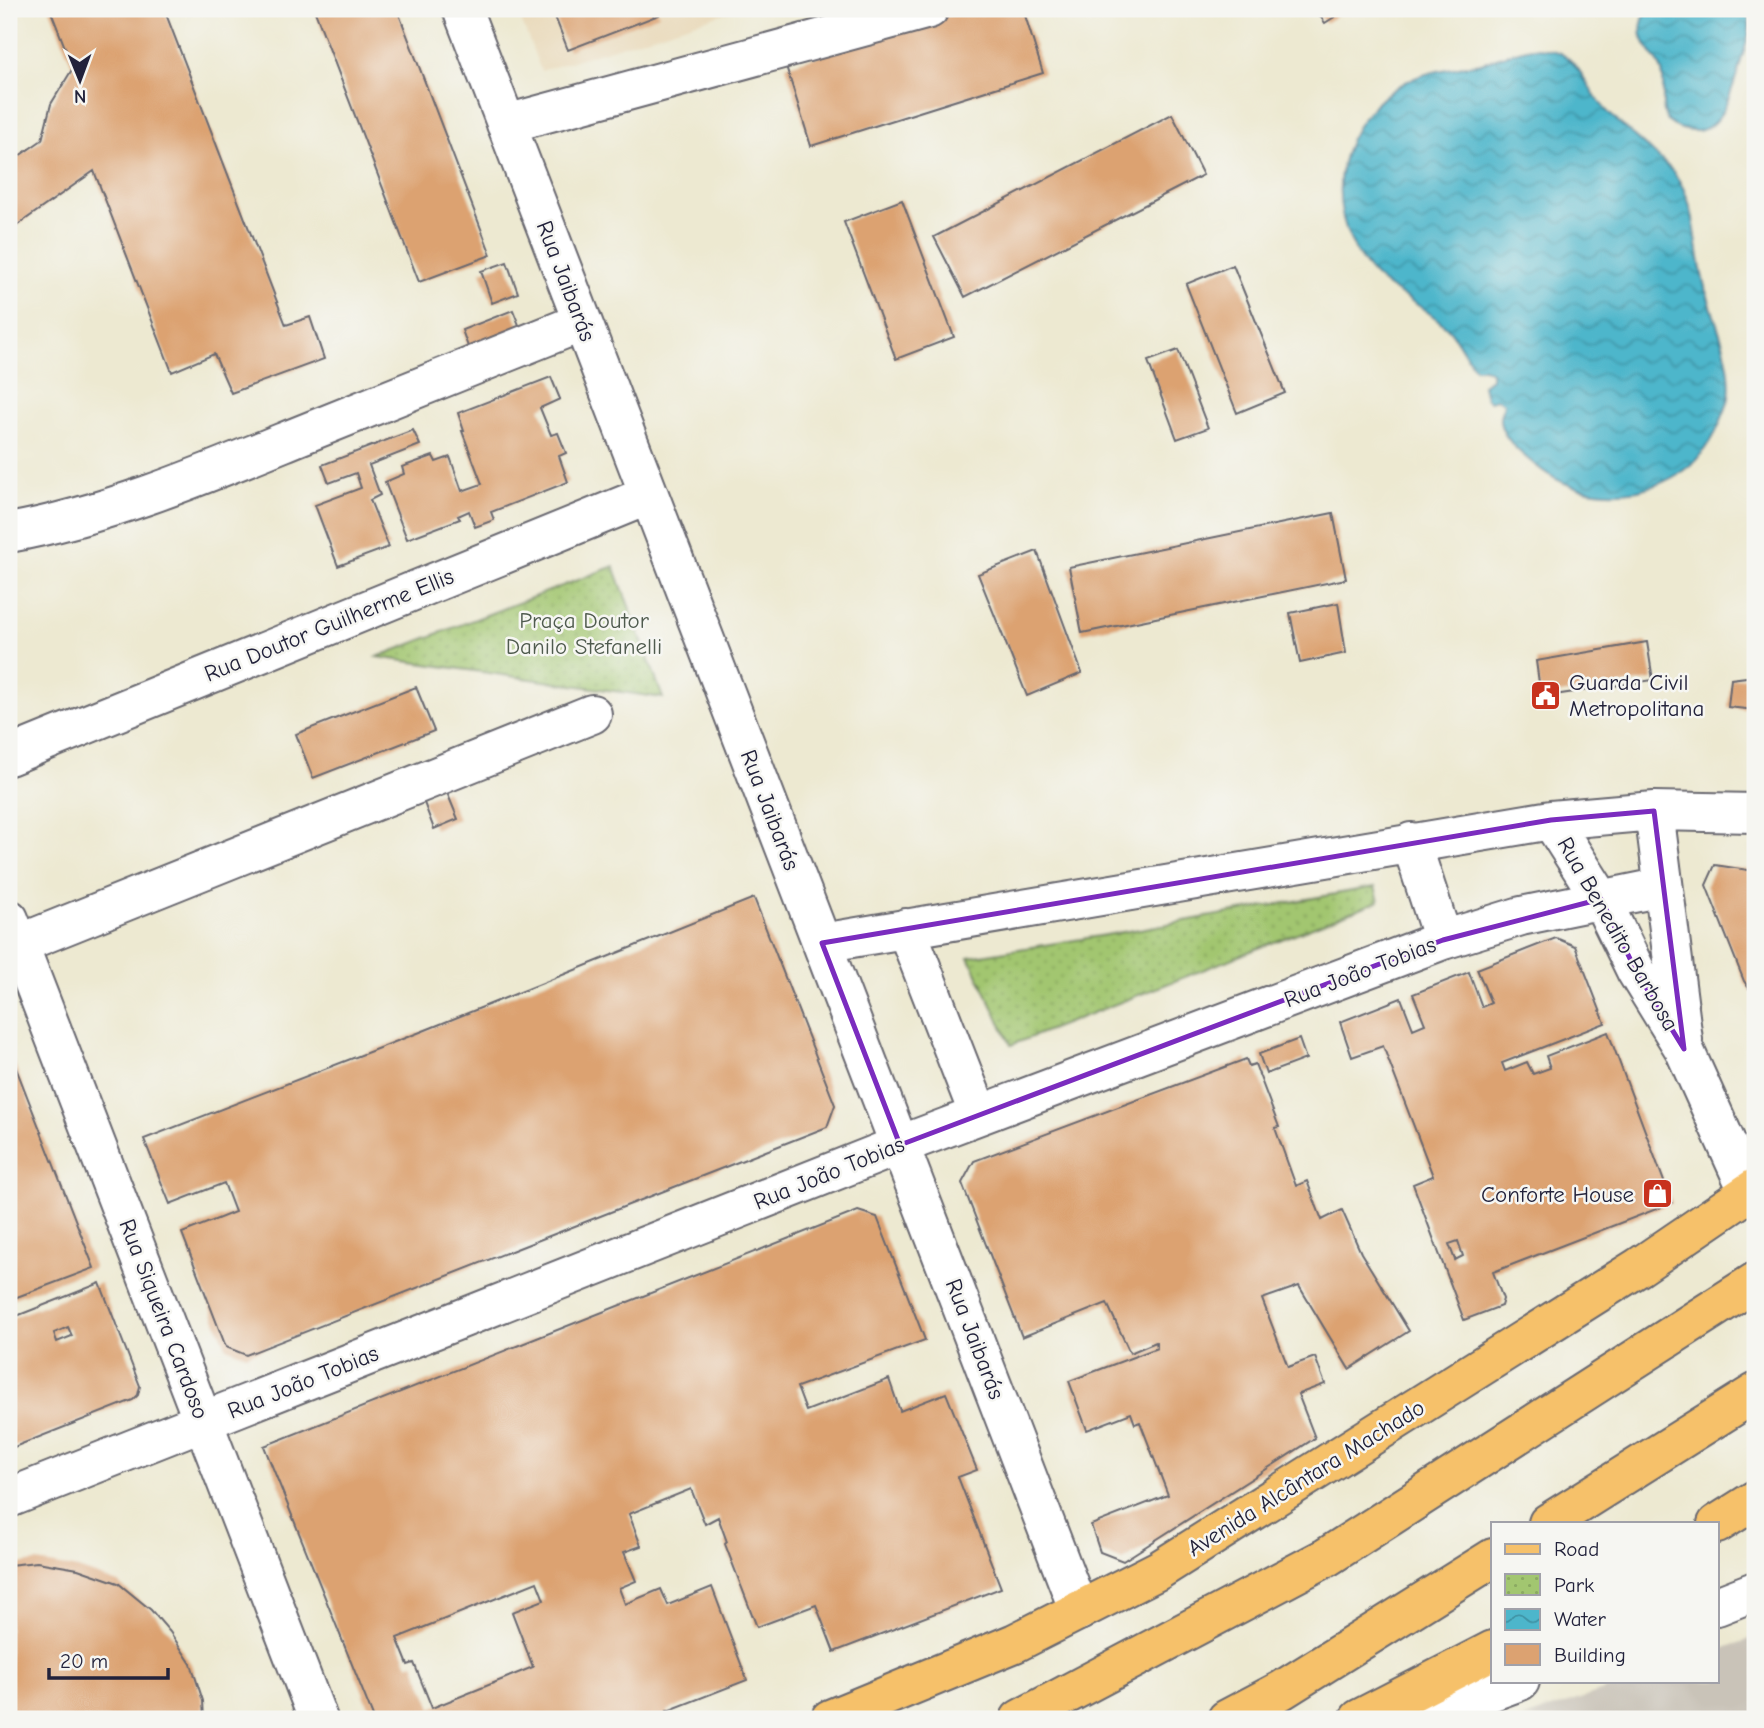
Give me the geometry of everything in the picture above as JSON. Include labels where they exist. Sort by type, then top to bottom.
[{"type":"main road","name":"Avenida Alcântara Machado","points":[[830,1719],[1015,1643],[1159,1570],[1639,1267],[1752,1191]]},
{"type":"main road","points":[[1020,1719],[1327,1557],[1755,1282]]},
{"type":"main road","points":[[1550,1522],[1755,1393]]},
{"type":"main road","points":[[1718,1523],[1755,1500]]},
{"type":"main road","points":[[1227,1719],[1282,1690],[1491,1559]]},
{"type":"main road","points":[[1359,1719],[1491,1651]]},
{"type":"street","name":"Rua Jaibarás","points":[[461,9],[1079,1611]]},
{"type":"street","points":[[506,124],[929,9]]},
{"type":"street","points":[[9,533],[125,503],[582,322]]},
{"type":"street","name":"Rua Doutor Guilherme Ellis","points":[[9,756],[649,495]]},
{"type":"street","points":[[14,931],[592,714]]},
{"type":"street","points":[[821,943],[1551,820],[1654,811],[1755,813]]},
{"type":"street","name":"Rua Benedito Barbosa","points":[[1654,811],[1684,1049]]},
{"type":"street","name":"Rua Benedito Barbosa","points":[[1551,820],[1601,899],[1636,971],[1684,1049],[1752,1191]]},
{"type":"street","points":[[1410,842],[1443,940]]},
{"type":"street","name":"Rua João Tobias","points":[[9,1498],[900,1145],[1443,940],[1521,916],[1663,887]]},
{"type":"street","points":[[906,928],[979,1115]]},
{"type":"street","name":"Rua Siqueira Cardoso","points":[[14,931],[318,1719]]},
{"type":"street","points":[[1718,1606],[1755,1591]]},
{"type":"street","points":[[1417,1719],[1517,1682]]},
{"type":"highlighted area","points":[[1654,811],[1684,1049],[1636,971],[1601,899],[1443,940],[900,1145],[822,943],[1551,820]]},
{"type":"shaded area","points":[[517,9],[738,9],[541,71]]},
{"type":"shaded area","points":[[1755,1637],[1755,1719],[1522,1719],[1629,1682],[1718,1682],[1718,1651]]},
{"type":"green space","name":"Praça Doutor Danilo Stefanelli","points":[[614,566],[663,698],[377,657]]},
{"type":"green space","points":[[1375,887],[1379,901],[1011,1045],[969,957],[1106,935]]},
{"type":"water","points":[[1648,9],[1746,9],[1748,35],[1730,94],[1719,116],[1703,130],[1685,130],[1667,121],[1663,108],[1662,71],[1642,36],[1642,22]]},
{"type":"water","points":[[1532,48],[1559,52],[1575,65],[1609,113],[1674,173],[1682,185],[1691,211],[1703,279],[1725,353],[1730,383],[1729,398],[1710,443],[1696,459],[1681,472],[1643,489],[1601,492],[1572,486],[1549,475],[1521,453],[1504,433],[1500,423],[1504,403],[1486,398],[1483,385],[1491,379],[1491,372],[1484,368],[1475,368],[1445,325],[1373,274],[1352,243],[1343,217],[1340,191],[1342,164],[1351,139],[1365,116],[1384,97],[1408,81],[1425,74],[1481,63]]},
{"type":"building","points":[[50,9],[164,9],[286,325],[310,317],[324,359],[231,393],[214,354],[172,372],[94,171],[9,231],[9,163],[42,140],[51,104],[73,68]]},
{"type":"building","points":[[314,9],[397,9],[491,255],[419,282]]},
{"type":"building","points":[[552,9],[657,9],[659,15],[568,50]]},
{"type":"building","points":[[969,9],[1023,9],[1043,73],[811,146],[786,66]]},
{"type":"building","points":[[1315,9],[1347,9],[1325,23]]},
{"type":"building","points":[[1172,114],[1203,175],[965,297],[934,237]]},
{"type":"building","points":[[902,200],[954,337],[896,359],[844,222]]},
{"type":"building","points":[[507,262],[518,293],[492,303],[481,271]]},
{"type":"building","points":[[1233,265],[1285,393],[1237,413],[1186,284]]},
{"type":"building","points":[[513,310],[523,335],[471,355],[462,330]]},
{"type":"building","points":[[1178,350],[1208,428],[1177,439],[1148,361]]},
{"type":"building","points":[[551,377],[560,399],[540,408],[551,435],[558,433],[566,453],[559,456],[568,482],[491,512],[494,520],[475,527],[469,511],[458,516],[460,519],[407,539],[385,482],[404,474],[402,467],[433,456],[436,462],[450,457],[462,491],[482,484],[458,413]]},
{"type":"building","points":[[413,430],[420,445],[369,465],[380,495],[370,500],[389,547],[338,566],[315,505],[361,488],[356,473],[329,483],[322,465]]},
{"type":"building","points":[[1333,513],[1346,579],[1082,633],[1069,567]]},
{"type":"building","points":[[1037,551],[1082,673],[1027,696],[978,574]]},
{"type":"building","points":[[1338,603],[1346,653],[1300,663],[1290,613]]},
{"type":"building","points":[[1647,642],[1653,680],[1541,697],[1536,661]]},
{"type":"building","points":[[1755,676],[1755,710],[1728,707],[1731,679]]},
{"type":"building","points":[[416,687],[434,731],[313,778],[296,734]]},
{"type":"building","points":[[446,790],[458,819],[434,829],[423,800]]},
{"type":"building","points":[[1715,865],[1755,871],[1755,997],[1744,981],[1706,885]]},
{"type":"building","points":[[754,898],[835,1105],[827,1127],[246,1355],[226,1347],[182,1233],[235,1212],[224,1183],[170,1204],[144,1139]]},
{"type":"building","points":[[1556,938],[1575,946],[1605,1023],[1502,1063],[1505,1071],[1527,1062],[1533,1074],[1550,1068],[1546,1056],[1608,1032],[1672,1203],[1493,1272],[1503,1299],[1501,1306],[1464,1320],[1413,1184],[1433,1176],[1383,1046],[1352,1057],[1340,1022],[1401,998],[1413,1029],[1425,1024],[1413,994],[1469,972],[1482,1007],[1491,1003],[1477,969]],"holes":[[[1458,1241],[1463,1256],[1455,1260],[1449,1244]]]},
{"type":"building","points":[[1299,1039],[1306,1059],[1266,1074],[1259,1054]]},
{"type":"building","points":[[9,1050],[94,1268],[9,1300]]},
{"type":"building","points":[[1246,1059],[1249,1066],[1255,1064],[1279,1127],[1275,1128],[1296,1186],[1307,1181],[1322,1220],[1342,1210],[1361,1253],[1409,1331],[1349,1369],[1299,1286],[1262,1299],[1288,1367],[1315,1357],[1325,1384],[1298,1394],[1315,1438],[1123,1561],[1100,1552],[1091,1525],[1168,1495],[1140,1422],[1135,1424],[1131,1413],[1087,1430],[1069,1381],[1157,1348],[1156,1342],[1130,1353],[1107,1303],[1022,1337],[962,1183],[974,1161]]},
{"type":"building","points":[[858,1211],[877,1217],[925,1340],[797,1387],[806,1411],[889,1379],[900,1411],[946,1393],[977,1470],[958,1477],[1001,1588],[834,1652],[816,1605],[757,1627],[725,1544],[727,1542],[718,1517],[705,1524],[691,1489],[629,1514],[641,1546],[624,1552],[636,1581],[619,1588],[625,1604],[661,1589],[668,1605],[712,1587],[747,1680],[667,1711],[670,1719],[374,1719],[264,1446]],"holes":[[[537,1582],[544,1600],[512,1612],[533,1667],[432,1708],[414,1663],[408,1665],[397,1638]]]},
{"type":"building","points":[[100,1283],[140,1386],[138,1395],[133,1400],[9,1449],[9,1319]],"holes":[[[68,1327],[72,1336],[57,1342],[54,1333]]]},
{"type":"building","points":[[37,1562],[78,1569],[118,1583],[151,1610],[170,1632],[191,1664],[203,1701],[204,1719],[9,1719],[9,1565]]},
{"type":"place","name":"Guarda Civil Metropolitana","points":[[1546,695]]},
{"type":"place","name":"Conforte House","points":[[1657,1194]]}]
